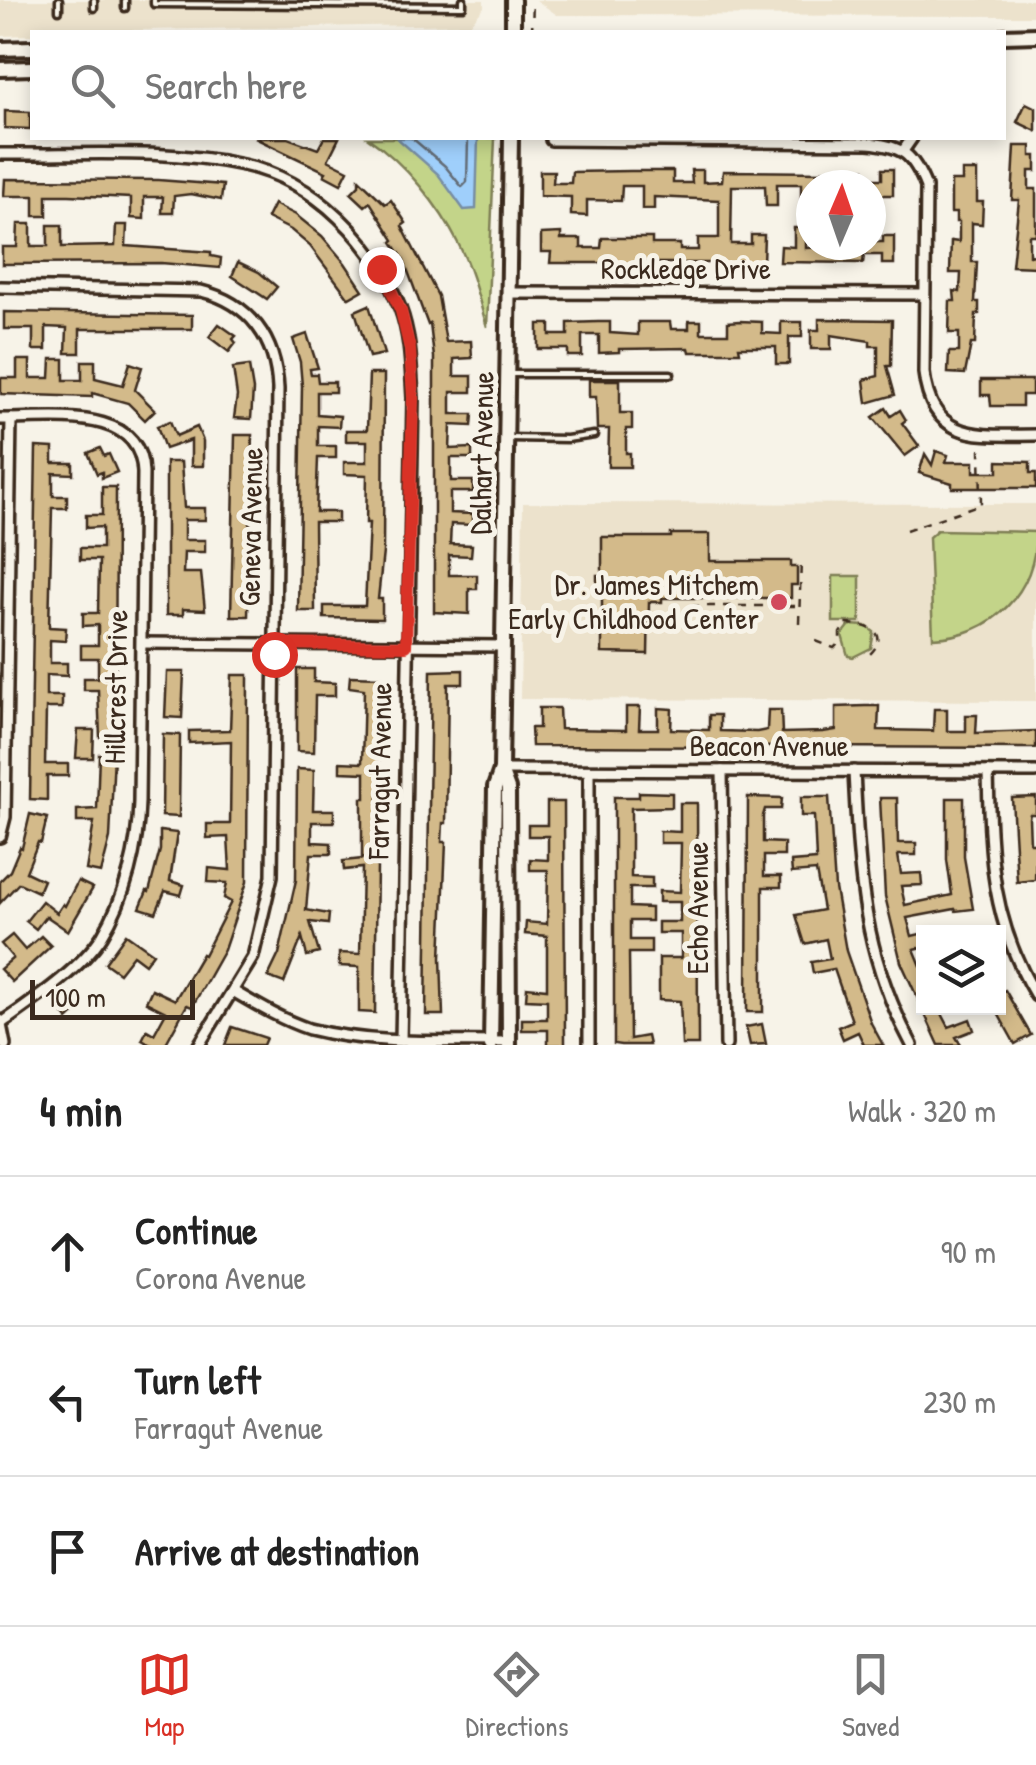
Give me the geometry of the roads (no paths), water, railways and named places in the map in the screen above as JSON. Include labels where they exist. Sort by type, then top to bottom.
[{"type":"main road","points":[[513,30],[514,0]]},
{"type":"main road","points":[[1006,36],[1036,35]]},
{"type":"main road","points":[[0,48],[30,48]]},
{"type":"main road","points":[[0,68],[30,68]]},
{"type":"main road","name":"Dalhart Avenue","points":[[491,1043],[495,787],[501,770],[504,646],[511,140]]},
{"type":"main road","name":"Dalhart Avenue","points":[[501,770],[508,789],[508,1044]]},
{"type":"street","points":[[551,140],[868,143],[892,145],[903,151],[919,168],[926,187],[926,394],[937,416],[956,430],[982,435],[1036,435]]},
{"type":"street","points":[[903,151],[911,140]]},
{"type":"street","name":"Farragut Avenue","points":[[0,154],[196,157],[248,166],[318,200],[354,233],[381,269],[401,311],[410,349],[413,398],[401,1041]]},
{"type":"street","name":"Geneva Avenue","points":[[0,286],[201,291],[238,306],[257,323],[273,354],[277,378],[272,876],[253,956],[199,1045]]},
{"type":"street","name":"Rockledge Drive","points":[[508,294],[924,294]]},
{"type":"street","points":[[0,837],[5,818],[5,420]]},
{"type":"street","name":"Hillcrest Drive","points":[[1,1022],[70,970],[101,937],[124,887],[134,852],[138,821],[144,474],[138,447],[126,433],[100,421],[5,420]]},
{"type":"street","points":[[142,643],[504,646]]},
{"type":"street","name":"Beacon Avenue","points":[[501,770],[1036,772]]},
{"type":"street","points":[[589,771],[590,1045]]},
{"type":"street","name":"Echo Avenue","points":[[722,771],[726,1045]]},
{"type":"street","points":[[854,772],[860,883],[870,935],[900,1022],[912,1045]]},
{"type":"street","points":[[988,772],[992,878],[1004,924],[1036,996]]},
{"type":"street","points":[[233,991],[274,1015],[337,1036],[508,1044]]},
{"type":"street","points":[[1,1022],[5,1045]]},
{"type":"lane","points":[[59,10],[60,0]]},
{"type":"lane","points":[[94,0],[94,8]]},
{"type":"lane","points":[[124,8],[125,0]]},
{"type":"lane","points":[[154,0],[154,4],[463,6],[463,0]]},
{"type":"lane","points":[[508,374],[671,374]]},
{"type":"lane","points":[[507,438],[567,439],[594,435]]},
{"type":"water","points":[[399,140],[478,140],[476,209],[464,210],[438,174]]},
{"type":"place","name":"Dr. James Mitchem Early Childhood Center","points":[[779,602]]}]
